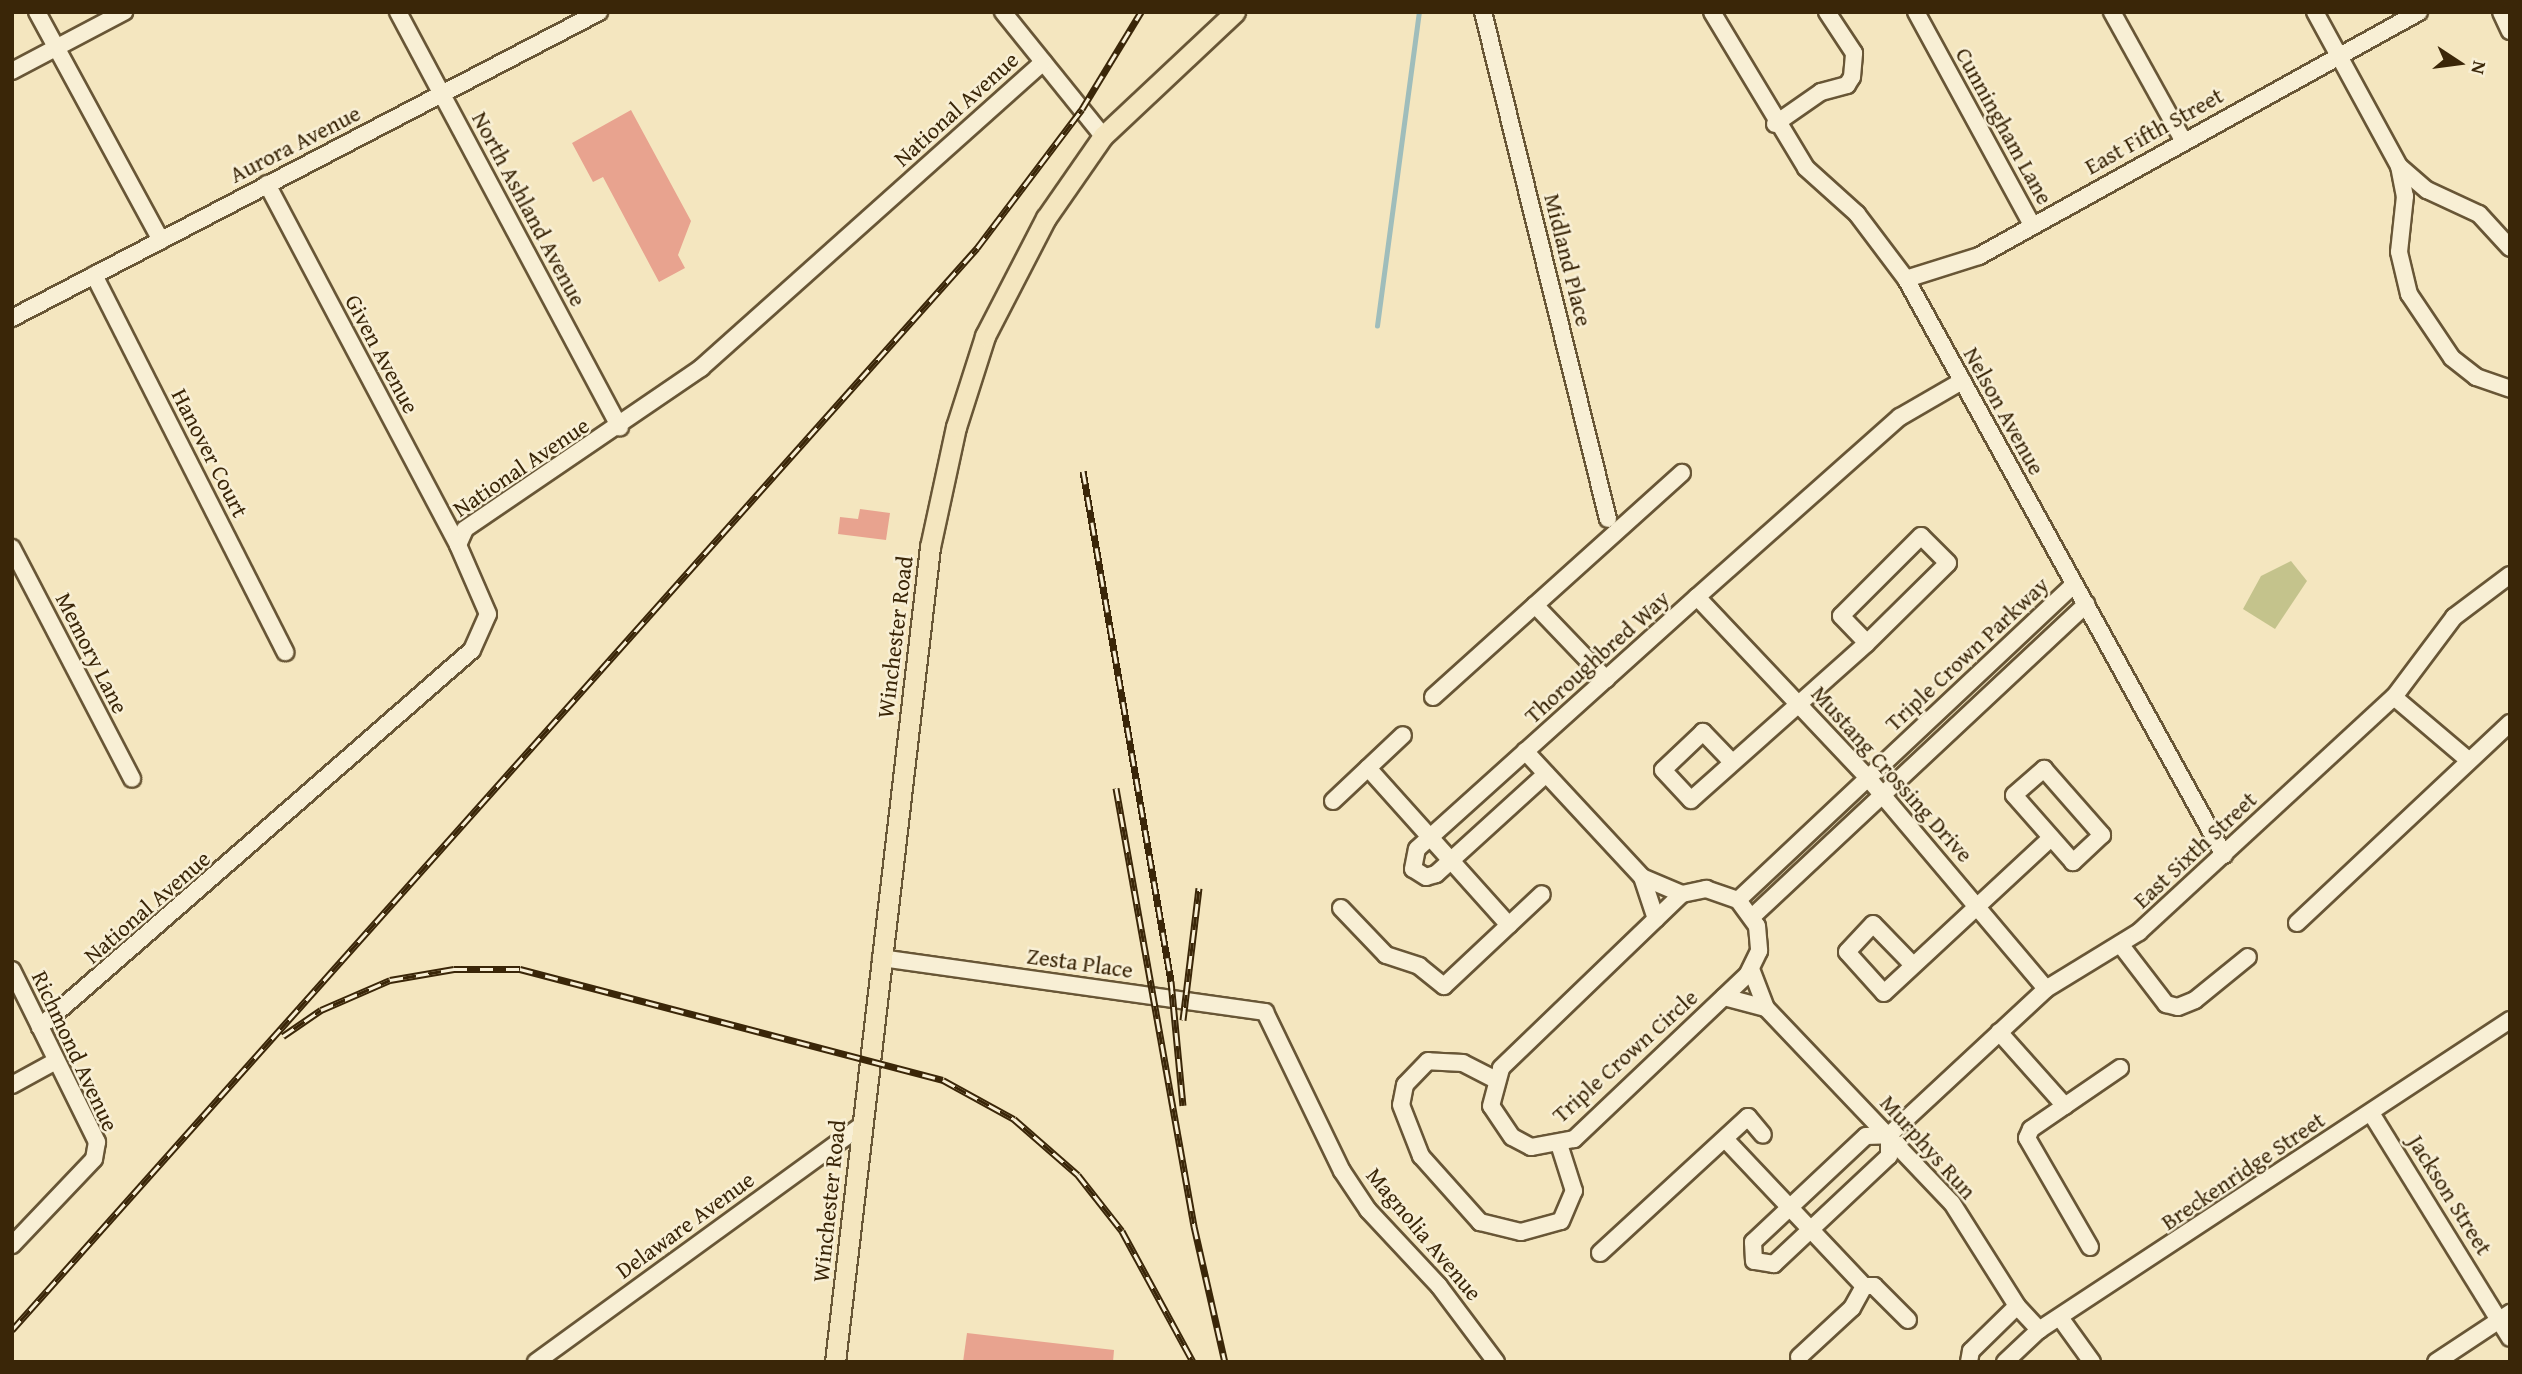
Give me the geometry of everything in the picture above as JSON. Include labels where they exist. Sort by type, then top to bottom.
[{"type":"main road","name":"Winchester Road","points":[[835,1362],[930,547],[956,427],[1002,298],[1046,218],[1103,136],[1235,12]]},
{"type":"street","points":[[37,12],[161,240]]},
{"type":"street","points":[[12,71],[124,12]]},
{"type":"street","name":"North Ashland Avenue","points":[[398,12],[621,427]]},
{"type":"street","name":"Aurora Avenue","points":[[12,318],[599,12]]},
{"type":"street","points":[[1003,12],[1103,136]]},
{"type":"street","name":"Midland Place","points":[[1483,12],[1608,519]]},
{"type":"street","name":"Nelson Avenue","points":[[1712,12],[1775,124],[1806,168],[1857,214],[1906,279],[2224,855]]},
{"type":"street","points":[[1775,124],[1821,92],[1847,85],[1852,77],[1854,53],[1827,12]]},
{"type":"street","name":"Cunningham Lane","points":[[1916,12],[2032,225]]},
{"type":"street","points":[[2112,12],[2183,140]]},
{"type":"street","points":[[2315,12],[2399,166],[2427,190],[2479,214],[2510,247]]},
{"type":"street","name":"East Fifth Street","points":[[1906,279],[1979,256],[2183,140],[2419,12]]},
{"type":"street","points":[[2501,12],[2510,31]]},
{"type":"street","name":"National Avenue","points":[[40,1027],[471,650],[483,635],[487,607],[458,545],[469,525],[621,427],[747,330],[1043,62]]},
{"type":"street","points":[[2399,166],[2402,272],[2433,337],[2476,377],[2509,388]]},
{"type":"street","name":"Given Avenue","points":[[267,184],[458,545]]},
{"type":"street","points":[[2402,218],[2411,202],[2443,196]]},
{"type":"street","name":"Hanover Court","points":[[94,275],[285,652]]},
{"type":"street","name":"Thoroughbred Way","points":[[1546,774],[1432,877],[1413,869],[1413,855],[1430,837],[1900,416],[1962,381]]},
{"type":"street","points":[[1433,697],[1682,473]]},
{"type":"street","points":[[1732,762],[1865,641],[1948,564],[1922,537],[1841,616],[1865,641]]},
{"type":"street","name":"Memory Lane","points":[[12,548],[132,779]]},
{"type":"street","name":"East Sixth Street","points":[[1889,1135],[1889,1156],[1811,1230],[1774,1264],[1754,1261],[1753,1242],[1867,1136],[1889,1135],[2046,989],[2120,944],[2224,855],[2394,697],[2454,617],[2510,575]]},
{"type":"street","name":"Triple Crown Parkway","points":[[1738,900],[2074,584]]},
{"type":"street","name":"Mustang Crossing Drive","points":[[1697,597],[1868,778],[1979,904],[2046,989]]},
{"type":"street","name":"Triple Crown Parkway","points":[[1752,917],[2086,604]]},
{"type":"street","points":[[1535,605],[1606,679]]},
{"type":"street","points":[[2394,697],[2467,759]]},
{"type":"street","points":[[2297,923],[2467,759],[2510,723]]},
{"type":"street","points":[[1333,801],[1403,735]]},
{"type":"street","points":[[1525,751],[1642,877],[1682,894],[1706,890],[1738,900],[1752,917],[1759,951],[1751,969]]},
{"type":"street","points":[[1368,768],[1510,925]]},
{"type":"street","points":[[2045,769],[2102,835],[2073,862],[2051,838],[2014,795],[2045,769]]},
{"type":"street","points":[[1913,965],[2051,838]]},
{"type":"street","points":[[1642,877],[1656,919]]},
{"type":"street","points":[[1341,908],[1386,955],[1419,966],[1444,986],[1542,894]]},
{"type":"street","points":[[1559,1144],[1574,1191],[1561,1222],[1521,1232],[1480,1222],[1420,1156],[1401,1105],[1405,1085],[1428,1061],[1463,1063],[1496,1080],[1509,1059],[1682,894]]},
{"type":"street","points":[[2120,944],[2166,1004],[2178,1007],[2248,957]]},
{"type":"street","name":"Zesta Place","points":[[881,958],[1265,1012],[1270,1018]]},
{"type":"street","name":"Triple Crown Circle","points":[[1496,1080],[1491,1106],[1512,1137],[1531,1147],[1559,1144],[1574,1139],[1751,969]]},
{"type":"street","name":"Murphys Run","points":[[1751,969],[1766,1008],[1952,1203],[2017,1306],[2039,1330]]},
{"type":"street","name":"Richmond Avenue","points":[[12,970],[97,1142],[94,1159],[12,1245]]},
{"type":"street","points":[[1724,997],[1766,1008]]},
{"type":"street","name":"Magnolia Avenue","points":[[1270,1018],[1300,1092],[1342,1171],[1368,1210],[1447,1295],[1496,1362]]},
{"type":"street","name":"Breckenridge Street","points":[[2005,1362],[2039,1330],[2061,1319],[2510,1020]]},
{"type":"street","points":[[1999,1032],[2065,1106]]},
{"type":"street","points":[[12,1085],[56,1061]]},
{"type":"street","points":[[2090,1247],[2028,1146],[2031,1129],[2120,1068]]},
{"type":"street","name":"Jackson Street","points":[[2371,1113],[2505,1316],[2510,1338]]},
{"type":"street","points":[[1600,1253],[1748,1117],[1763,1135]]},
{"type":"street","name":"Delaware Avenue","points":[[536,1362],[862,1126]]},
{"type":"street","points":[[1726,1139],[1864,1286],[1874,1286],[1908,1320]]},
{"type":"street","points":[[1799,1357],[1853,1308],[1864,1286]]},
{"type":"street","points":[[1969,1362],[1971,1351],[2017,1306]]},
{"type":"street","points":[[2437,1362],[2505,1316]]},
{"type":"street","points":[[2061,1319],[2092,1362]]},
{"type":"shaded area","points":[[2291,561],[2307,581],[2275,629],[2243,609],[2261,576]]},
{"type":"building","points":[[631,110],[691,221],[678,255],[685,268],[659,282],[603,177],[593,182],[572,143]]},
{"type":"building","points":[[860,509],[890,513],[886,540],[838,534],[840,517],[858,519]]},
{"type":"building","points":[[967,1333],[1114,1350],[1113,1362],[963,1362]]},
{"type":"waterway","points":[[1377,326],[1419,12]]},
{"type":"railway","points":[[12,1330],[977,248],[1082,109],[1141,12]]},
{"type":"railway","points":[[1083,471],[1171,981],[1183,1105]]},
{"type":"railway","points":[[1116,788],[1194,1226],[1225,1362]]},
{"type":"railway","points":[[1183,1020],[1199,888]]},
{"type":"railway","points":[[283,1036],[321,1010],[390,980],[454,969],[520,969],[943,1080],[1014,1119],[1078,1175],[1122,1231],[1193,1362]]}]
